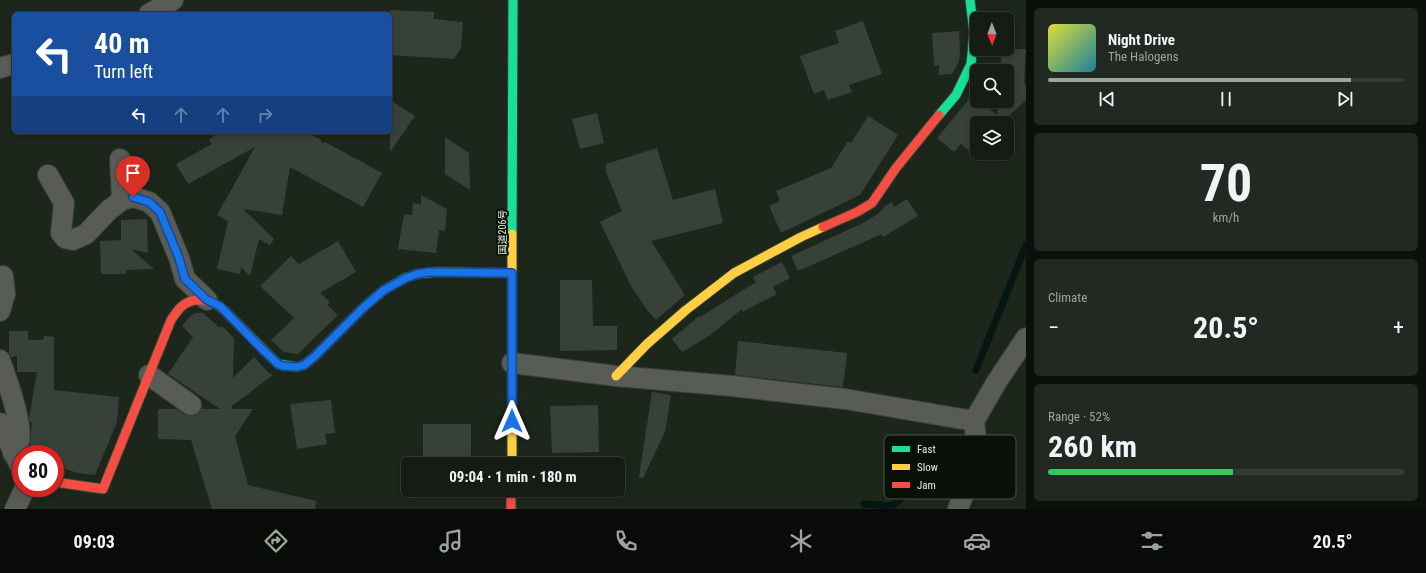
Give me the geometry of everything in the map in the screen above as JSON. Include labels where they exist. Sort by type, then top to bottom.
[{"type":"main road","name":"国道206号","points":[[512,457],[513,0]]},
{"type":"main road","points":[[616,376],[647,344],[686,310],[734,274],[802,237],[857,212],[872,203],[896,168],[956,95],[971,64],[974,33],[970,0]]},
{"type":"main road","points":[[64,483],[103,489],[171,320],[182,306],[193,301],[207,300],[220,306],[278,364],[297,367],[304,365],[314,357],[364,307],[384,290],[406,278],[429,272],[512,273]]},
{"type":"main road","points":[[511,497],[511,509]]},
{"type":"street","points":[[152,12],[173,0]]},
{"type":"street","points":[[0,68],[12,65]]},
{"type":"street","points":[[120,159],[122,200]]},
{"type":"street","points":[[48,175],[64,203],[61,233],[65,238],[73,240],[86,234],[109,210],[122,200],[133,197],[149,202],[160,212],[179,258],[185,279],[207,300]]},
{"type":"street","points":[[0,311],[5,294],[3,276]]},
{"type":"street","points":[[976,435],[974,421],[996,383],[1026,338]]},
{"type":"street","points":[[0,360],[11,389],[19,430],[18,445]]},
{"type":"street","points":[[512,363],[616,376],[732,386],[845,399],[974,421]]},
{"type":"street","points":[[149,375],[191,405]]},
{"type":"street","points":[[0,424],[12,449]]},
{"type":"street","points":[[14,509],[21,497]]},
{"type":"street","points":[[958,509],[962,499]]},
{"type":"building","points":[[390,10],[434,12],[434,19],[463,22],[461,48],[454,59],[392,55],[392,12],[390,12]]},
{"type":"building","points":[[863,21],[882,74],[849,85],[852,92],[828,100],[824,90],[814,94],[800,56],[839,43],[835,31]]},
{"type":"building","points":[[959,31],[959,61],[952,74],[939,75],[939,65],[934,66],[932,33]]},
{"type":"building","points":[[1014,49],[1026,49],[1024,84],[1026,85],[1026,100],[1008,116],[970,116],[970,152],[961,144],[954,152],[937,138],[966,103],[970,96],[970,108],[988,108],[997,115],[998,108],[1014,108],[1014,64],[1001,64],[1001,56],[1014,56]]},
{"type":"building","points":[[392,101],[415,116],[390,152],[390,134],[392,134]]},
{"type":"building","points":[[597,113],[604,143],[580,149],[572,119]]},
{"type":"building","points":[[868,116],[898,135],[860,195],[781,233],[769,206],[780,201],[776,191],[831,168],[848,141],[851,143]]},
{"type":"building","points":[[216,134],[310,134],[321,140],[322,143],[325,142],[382,173],[363,207],[290,167],[282,215],[243,209],[274,239],[270,245],[259,239],[250,276],[241,267],[240,274],[217,269],[228,221],[217,215],[255,147],[188,184],[176,164],[212,144],[209,140]]},
{"type":"building","points":[[445,137],[469,153],[470,190],[445,174]]},
{"type":"building","points":[[657,148],[673,200],[715,189],[723,223],[651,241],[685,295],[656,320],[647,310],[631,286],[600,222],[622,211],[606,172],[606,164]]},
{"type":"building","points":[[421,195],[447,209],[445,231],[439,230],[436,253],[398,249],[404,214],[412,215],[413,203],[421,204]]},
{"type":"building","points":[[907,199],[918,216],[883,237],[882,234],[798,271],[791,256],[863,223],[878,214],[885,206],[892,202],[894,207]]},
{"type":"building","points":[[147,219],[148,253],[131,249],[154,269],[126,270],[126,274],[101,274],[100,241],[121,240],[121,220]]},
{"type":"building","points":[[338,241],[356,272],[320,293],[330,302],[327,305],[338,315],[298,354],[284,352],[271,340],[294,318],[260,286],[291,256],[299,264]]},
{"type":"building","points":[[782,262],[790,278],[773,287],[777,294],[742,312],[742,309],[709,336],[682,352],[672,339],[699,316],[700,317],[756,282],[753,277]]},
{"type":"building","points":[[560,280],[592,280],[593,326],[617,326],[617,350],[560,351]]},
{"type":"building","points":[[196,313],[203,313],[219,327],[223,327],[234,338],[233,378],[254,357],[269,373],[273,375],[232,406],[231,409],[253,409],[235,436],[248,485],[316,501],[315,509],[212,509],[191,440],[158,439],[158,409],[177,409],[190,416],[196,415],[201,409],[220,409],[168,374],[193,337],[182,326],[190,316]]},
{"type":"building","points":[[9,331],[28,331],[28,340],[43,340],[44,336],[54,337],[54,390],[119,397],[117,422],[95,475],[78,473],[64,469],[64,445],[29,445],[32,422],[30,422],[29,418],[37,372],[17,372],[17,356],[11,357],[9,353]]},
{"type":"building","points":[[738,341],[847,353],[843,387],[735,375]]},
{"type":"building","points":[[652,392],[671,395],[665,432],[643,478],[639,477]]},
{"type":"building","points":[[331,400],[335,433],[325,434],[327,444],[297,449],[290,404]]},
{"type":"building","points":[[598,405],[599,452],[552,453],[550,406]]},
{"type":"building","points":[[423,424],[471,424],[471,457],[423,457]]},
{"type":"waterway","points":[[976,370],[1026,245]]},
{"type":"waterway","points":[[864,504],[892,506],[900,499]]},
{"type":"traffic: fast","points":[[512,234],[513,0]]},
{"type":"traffic: fast","points":[[939,115],[956,95],[971,64],[974,33],[970,0]]},
{"type":"traffic: fast","points":[[225,311],[278,364],[297,367],[304,365],[314,357],[364,307],[384,290],[405,278],[417,274],[437,272]]},
{"type":"traffic: slow","points":[[616,376],[647,344],[686,310],[734,273],[801,237],[823,227]]},
{"type":"traffic: slow","points":[[512,234],[512,457]]},
{"type":"traffic: slow","points":[[437,272],[512,273]]},
{"type":"traffic: jam","points":[[823,227],[857,212],[872,203],[896,168],[939,115]]},
{"type":"traffic: jam","points":[[64,483],[103,489],[171,320],[181,307],[192,301],[204,300],[215,304],[225,311]]},
{"type":"traffic: jam","points":[[511,497],[511,509]]},
{"type":"route","points":[[133,197],[149,202],[160,212],[179,258],[185,279],[207,300],[220,306],[260,347],[278,364],[283,366],[297,367],[304,365],[364,307],[384,290],[406,278],[429,272],[512,273],[512,421]]}]
